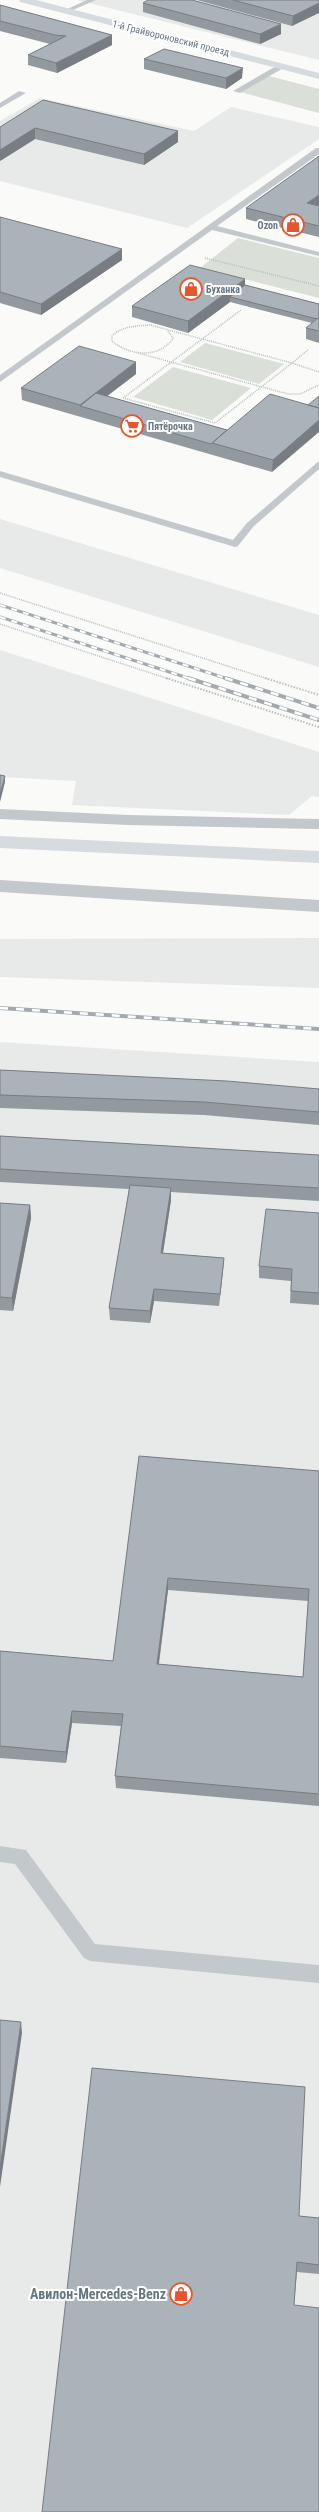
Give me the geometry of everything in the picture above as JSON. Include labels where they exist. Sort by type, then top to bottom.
[{"type":"main road","name":"1-й Грайвороновский проезд","points":[[24,0],[319,76]]},
{"type":"main road","points":[[0,842],[319,857]]},
{"type":"street","points":[[0,814],[128,820],[319,824]]},
{"type":"street","points":[[0,886],[319,906]]},
{"type":"lane","points":[[66,11],[93,0]]},
{"type":"lane","points":[[237,91],[281,66]]},
{"type":"lane","points":[[0,106],[22,93]]},
{"type":"lane","points":[[0,379],[319,150]]},
{"type":"lane","points":[[211,227],[319,254]]},
{"type":"lane","points":[[0,474],[235,544],[250,525],[319,464]]},
{"type":"lane","points":[[0,1854],[20,1856],[90,1952],[319,1974]]},
{"type":"path","points":[[199,257],[319,286]]},
{"type":"path","points":[[241,310],[123,398],[215,423],[308,350]]},
{"type":"path","points":[[319,372],[292,363],[202,339],[140,325],[116,332],[112,336],[116,345],[130,351],[288,394],[300,394],[319,384]]},
{"type":"path","points":[[130,351],[150,352],[167,347],[173,338],[167,330]]},
{"type":"path","points":[[0,593],[319,695]]},
{"type":"path","points":[[0,624],[319,727]]},
{"type":"shaded area","points":[[77,0],[319,0],[319,60]]},
{"type":"shaded area","points":[[269,76],[319,89],[319,113],[240,92]]},
{"type":"shaded area","points":[[40,98],[194,131],[231,107],[319,127],[319,139],[187,228],[0,181],[0,121]]},
{"type":"shaded area","points":[[238,238],[319,258],[319,298],[200,268]]},
{"type":"shaded area","points":[[205,343],[284,364],[259,384],[180,362]]},
{"type":"shaded area","points":[[173,367],[251,388],[212,420],[133,397]]},
{"type":"shaded area","points":[[0,519],[319,615],[319,667],[0,568]]},
{"type":"shaded area","points":[[0,650],[319,752],[319,797],[312,796],[289,815],[72,805],[76,781],[0,777]]},
{"type":"shaded area","points":[[319,938],[319,988],[0,977],[0,939]]},
{"type":"shaded area","points":[[0,1042],[319,1062],[319,2512],[0,2512]]},
{"type":"building","points":[[148,0],[192,0],[281,24],[260,34],[143,3]]},
{"type":"building","points":[[233,0],[319,0],[319,3],[293,16]]},
{"type":"building","points":[[0,5],[112,35],[56,63],[28,55],[66,36],[55,35],[0,21]]},
{"type":"building","points":[[164,49],[243,68],[226,78],[144,59]]},
{"type":"building","points":[[43,100],[178,131],[144,154],[35,128],[0,150],[0,127]]},
{"type":"building","points":[[319,156],[319,195],[307,203],[319,206],[319,226],[246,208]]},
{"type":"building","points":[[0,217],[122,249],[41,304],[0,292]]},
{"type":"building","points":[[190,265],[245,279],[188,321],[132,306]]},
{"type":"building","points":[[245,285],[319,304],[319,317],[317,319],[230,297]]},
{"type":"building","points":[[319,317],[319,331],[306,328]]},
{"type":"building","points":[[79,346],[136,362],[80,405],[21,388]]},
{"type":"building","points":[[96,393],[227,430],[211,444],[80,406]]},
{"type":"building","points":[[270,394],[319,408],[319,420],[273,460],[212,443]]},
{"type":"building","points":[[319,396],[319,408],[308,405]]},
{"type":"building","points":[[0,775],[5,776],[0,794]]},
{"type":"building","points":[[0,1070],[227,1081],[319,1089],[319,1112],[204,1102],[0,1095]]},
{"type":"building","points":[[0,1136],[319,1155],[319,1188],[0,1169]]},
{"type":"building","points":[[130,1185],[171,1188],[161,1253],[224,1258],[220,1294],[154,1289],[150,1311],[109,1308]]},
{"type":"building","points":[[0,1203],[30,1205],[12,1298],[0,1297]]},
{"type":"building","points":[[266,1209],[319,1213],[319,1293],[291,1291],[292,1269],[259,1266]]},
{"type":"building","points":[[139,1456],[319,1471],[319,1794],[115,1776],[123,1714],[72,1711],[66,1752],[0,1746],[0,1651],[113,1661]],"holes":[[[168,1578],[309,1589],[303,1677],[157,1664]]]},
{"type":"building","points":[[0,2020],[21,2022],[0,2168]]},
{"type":"building","name":"Авилон-Mercedes-Benz","points":[[92,2068],[305,2087],[299,2216],[319,2218],[319,2265],[297,2262],[294,2305],[319,2308],[319,2512],[42,2512]]},
{"type":"railway","points":[[0,605],[228,679]]},
{"type":"railway","points":[[0,617],[191,679]]},
{"type":"railway","points":[[188,678],[319,720]]},
{"type":"railway","points":[[225,678],[319,708]]},
{"type":"railway","points":[[0,1008],[319,1029]]},
{"type":"place","name":"Ozon","points":[[293,225]]},
{"type":"place","name":"Буханка","points":[[191,289]]},
{"type":"place","name":"Пятёрочка","points":[[132,426]]},
{"type":"place","name":"Авилон-Mercedes-Benz","points":[[181,2294]]}]
